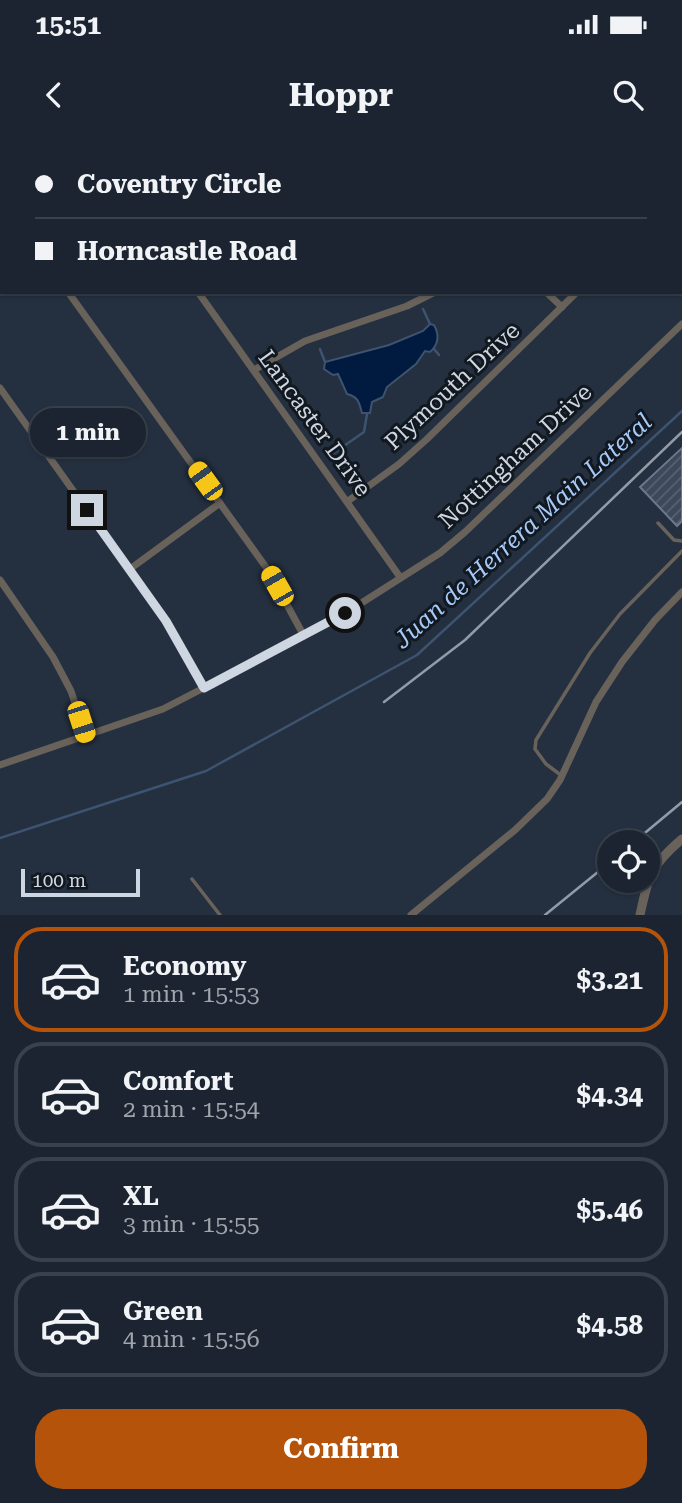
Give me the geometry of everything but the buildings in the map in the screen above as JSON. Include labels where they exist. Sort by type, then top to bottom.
[{"type":"street","points":[[69,294],[268,570],[304,636]]},
{"type":"street","name":"Lancaster Drive","points":[[201,294],[400,577]]},
{"type":"street","points":[[254,370],[305,341],[407,306],[431,294]]},
{"type":"street","points":[[548,294],[562,307]]},
{"type":"street","name":"Plymouth Drive","points":[[348,501],[399,464],[427,439],[575,294]]},
{"type":"street","name":"Nottingham Drive","points":[[0,765],[163,709],[331,622],[440,553],[465,533],[682,324]]},
{"type":"street","points":[[0,388],[166,621],[204,688]]},
{"type":"street","points":[[130,569],[220,503]]},
{"type":"street","points":[[0,580],[53,657],[71,691],[86,736]]},
{"type":"street","points":[[411,915],[538,809],[562,776],[596,702],[622,662],[655,620],[682,592]]},
{"type":"street","points":[[640,915],[651,872],[662,856],[682,839]]},
{"type":"lane","points":[[658,523],[674,540],[682,541]]},
{"type":"lane","points":[[562,776],[546,764],[535,749],[536,740],[590,653],[621,614],[682,551]]},
{"type":"lane","points":[[192,880],[220,915]]},
{"type":"water","points":[[430,324],[434,325],[437,332],[437,342],[433,349],[430,352],[425,351],[416,364],[387,387],[383,397],[372,402],[370,413],[362,413],[358,401],[347,394],[338,374],[333,375],[324,369],[325,362],[389,345],[423,331]]},
{"type":"waterway","points":[[423,309],[430,324]]},
{"type":"waterway","points":[[320,349],[325,362]]},
{"type":"waterway","points":[[434,349],[439,355]]},
{"type":"waterway","name":"Juan de Herrera Main Lateral","points":[[0,838],[206,771],[417,655],[682,411]]},
{"type":"waterway","points":[[328,457],[364,432],[367,414]]},
{"type":"railway","points":[[384,702],[465,640],[682,432]]},
{"type":"railway","points":[[648,830],[682,802]]},
{"type":"railway","points":[[545,915],[597,873]]},
{"type":"route","points":[[87,510],[166,621],[204,688],[345,613]]}]
